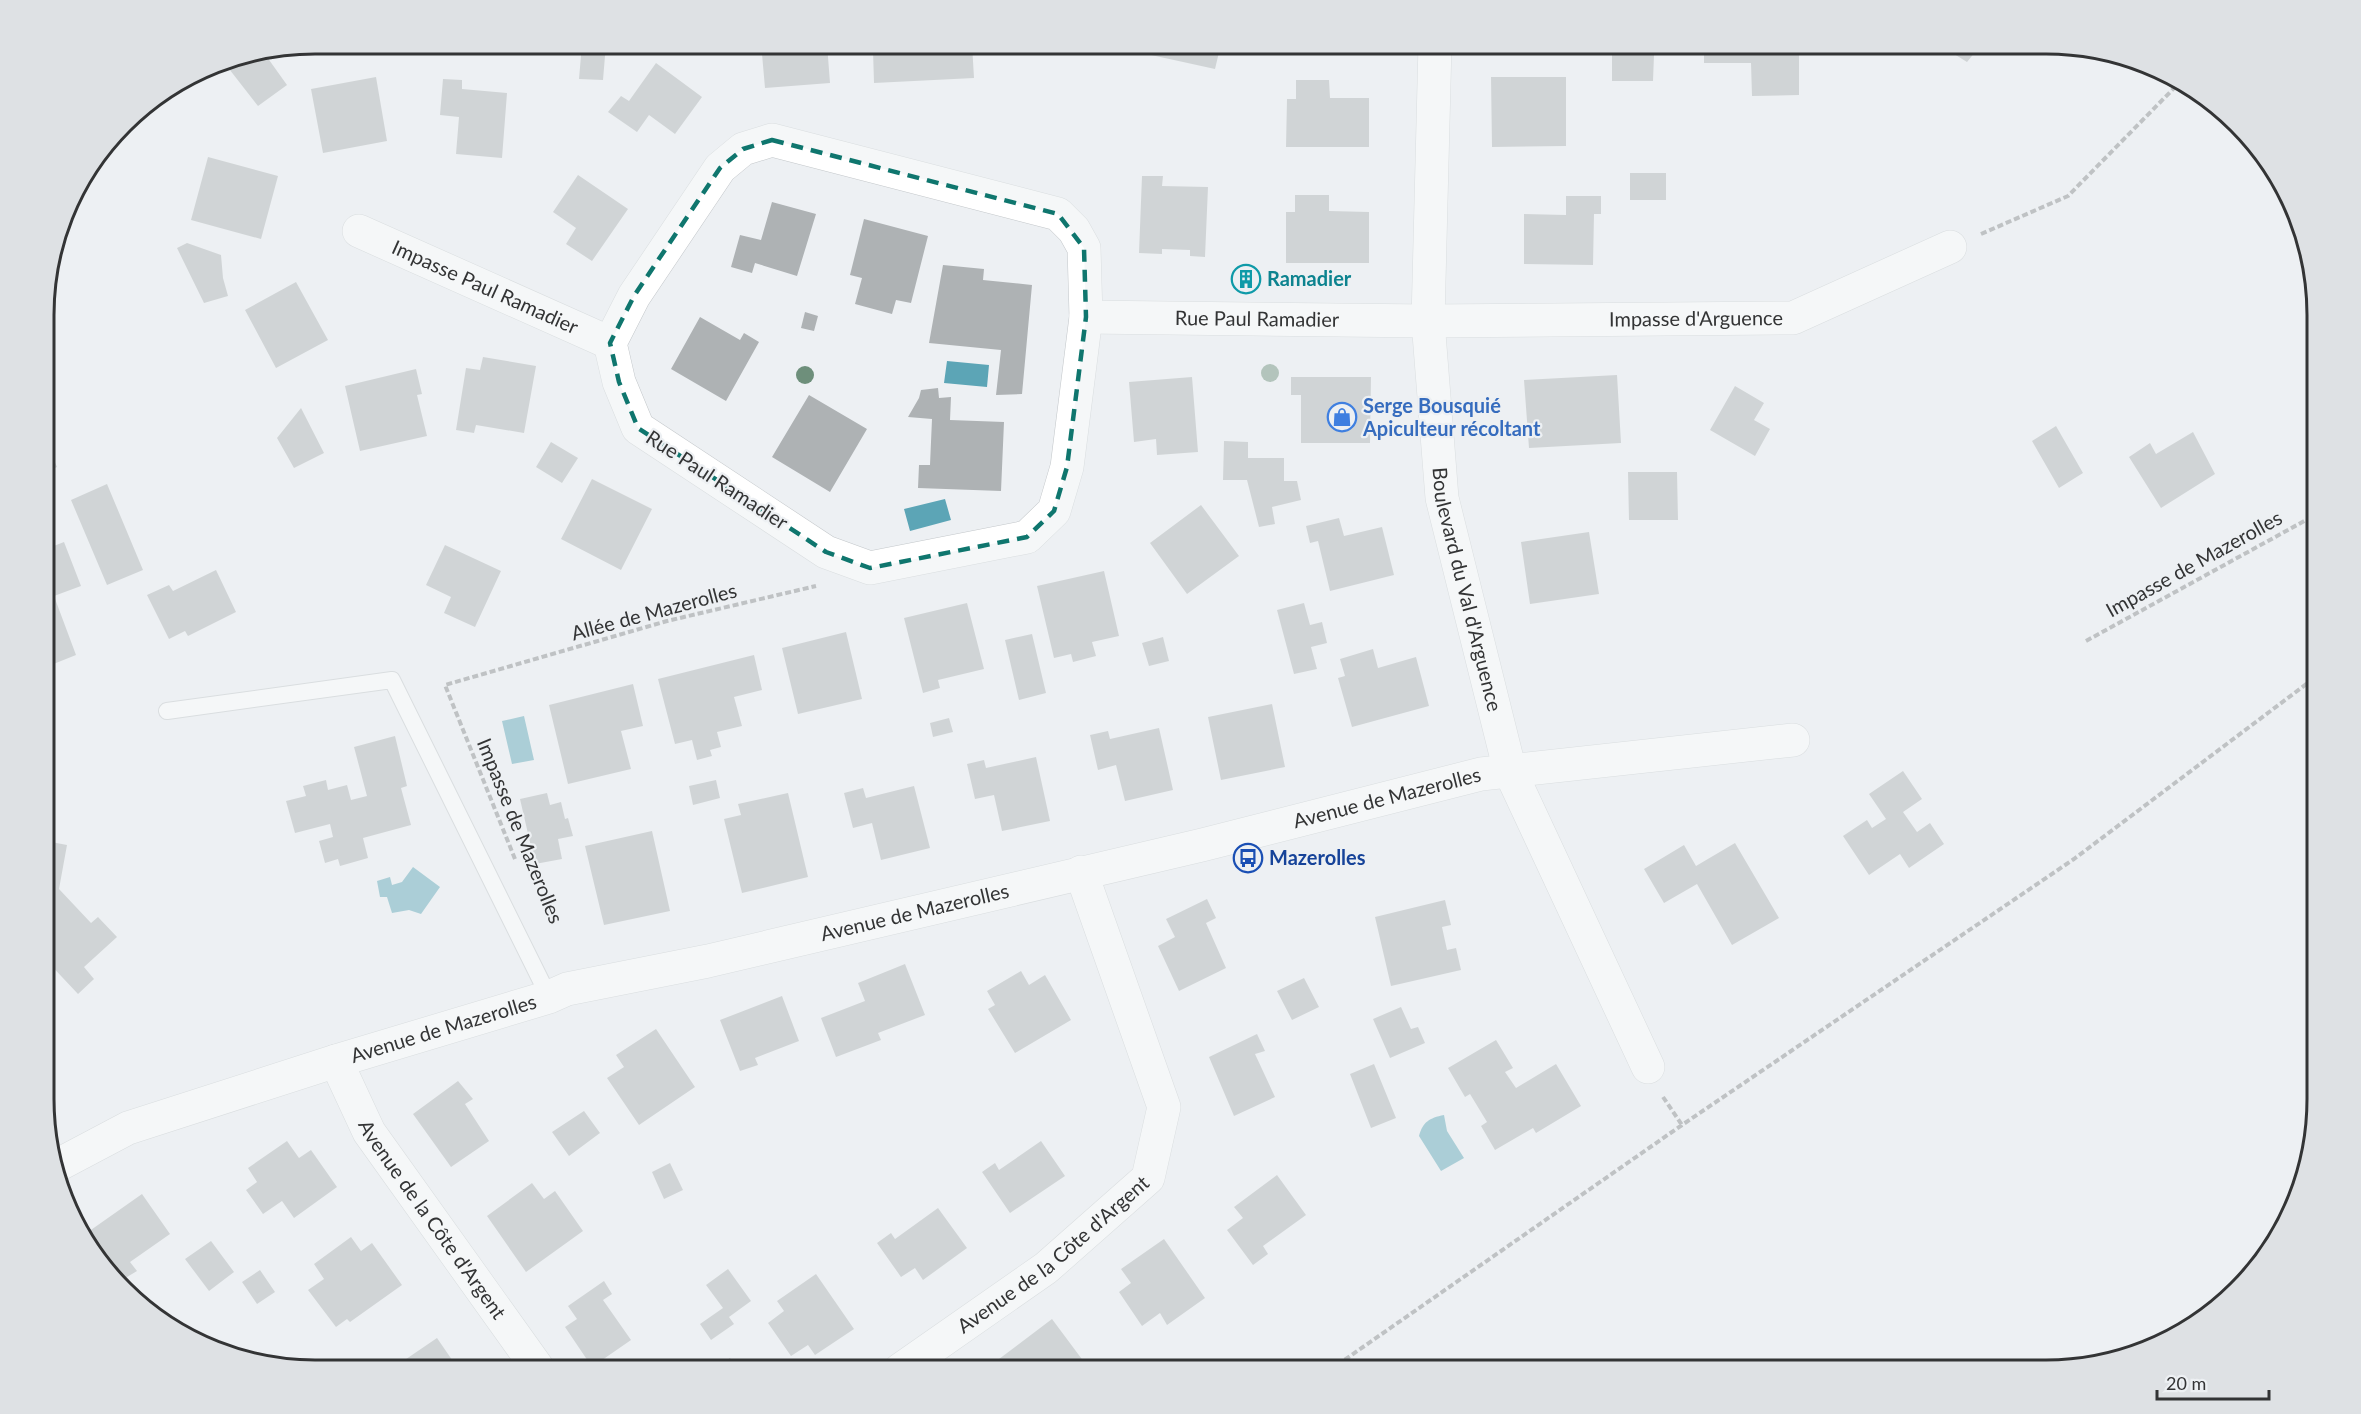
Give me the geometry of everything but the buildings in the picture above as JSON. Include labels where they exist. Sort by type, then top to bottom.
[{"type":"street","name":"Boulevard du Val d'Arguence","points":[[1435,54],[1428,321],[1442,498],[1510,771],[1648,1066]]},
{"type":"street","name":"Rue Paul Ramadier","points":[[772,140],[1058,214],[1074,230],[1084,248],[1086,317],[1067,467],[1054,511],[1027,537],[870,568],[826,552],[638,428],[619,382],[610,343],[634,296],[720,168],[743,149],[772,140]]},
{"type":"street","name":"Impasse Paul Ramadier","points":[[359,231],[610,343]]},
{"type":"street","name":"Impasse d'Arguence","points":[[1428,321],[1793,318],[1950,247]]},
{"type":"street","name":"Rue Paul Ramadier","points":[[1086,317],[1428,321]]},
{"type":"street","name":"Avenue de Mazerolles","points":[[62,1164],[128,1128],[336,1061],[549,997],[567,989],[708,961],[1202,845],[1481,774],[1793,740]]},
{"type":"street","name":"Avenue de la Côte d'Argent","points":[[914,1360],[1046,1268],[1148,1178],[1164,1107],[1081,872]]},
{"type":"street","name":"Avenue de la Côte d'Argent","points":[[336,1061],[369,1132],[532,1360]]},
{"type":"lane","points":[[167,711],[392,680],[549,997]]},
{"type":"path","points":[[1950,247],[2068,196],[2174,88]]},
{"type":"path","name":"Impasse de Mazerolles","points":[[2086,641],[2307,519]]},
{"type":"path","name":"Allée de Mazerolles","points":[[445,685],[667,621],[817,586]]},
{"type":"path","points":[[1344,1360],[1682,1125],[2074,859],[2307,684]]},
{"type":"path","name":"Impasse de Mazerolles","points":[[445,685],[519,869]]},
{"type":"highlighted area","points":[[772,140],[1058,214],[1084,248],[1086,317],[1067,467],[1054,511],[1027,537],[870,568],[826,552],[638,428],[619,382],[610,343],[634,296],[720,168],[743,149]]},
{"type":"water","points":[[947,361],[989,365],[987,387],[944,383]]},
{"type":"water","points":[[945,499],[951,520],[910,531],[904,509]]},
{"type":"water","points":[[524,716],[534,760],[512,764],[502,721]]},
{"type":"water","points":[[413,867],[440,887],[421,914],[409,910],[392,913],[387,897],[380,897],[377,881],[390,877],[392,885],[402,882]]},
{"type":"water","points":[[1444,1115],[1447,1131],[1464,1158],[1441,1171],[1419,1136],[1427,1121]]},
{"type":"place","name":"Ramadier","points":[[1246,279]]},
{"type":"place","name":"Serge Bousquié Apiculteur récoltant","points":[[1342,417]]},
{"type":"place","name":"Mazerolles","points":[[1248,858]]}]
